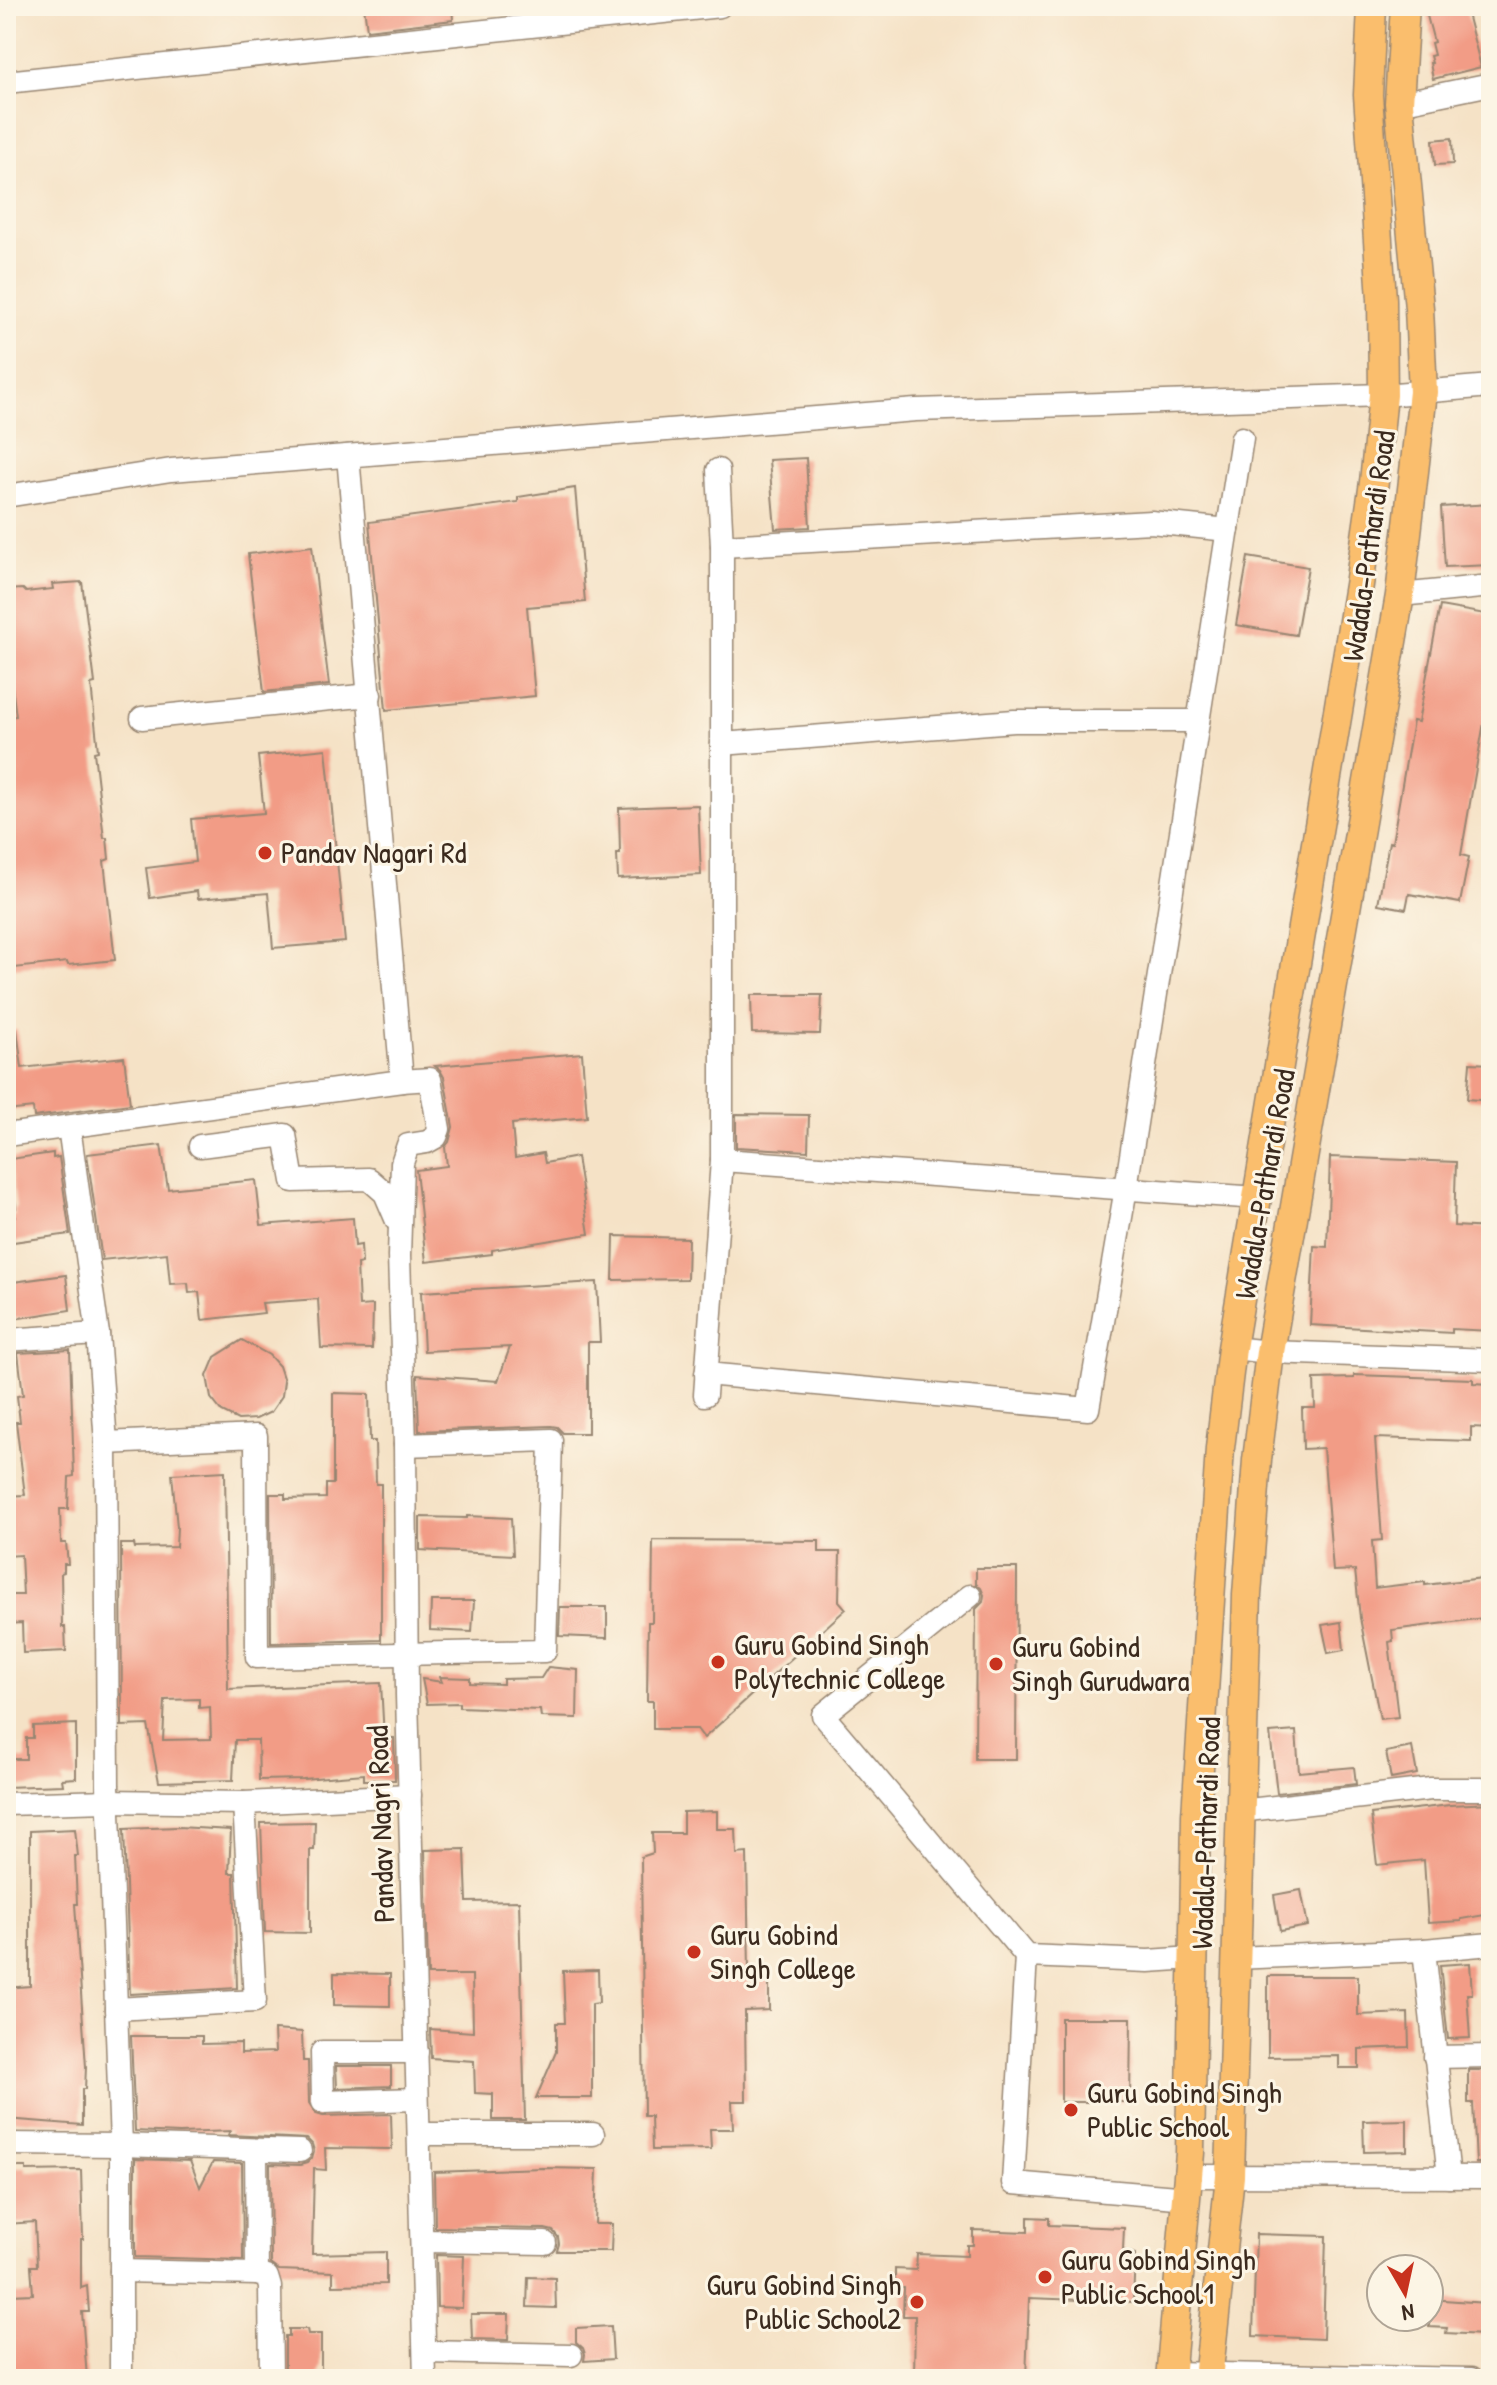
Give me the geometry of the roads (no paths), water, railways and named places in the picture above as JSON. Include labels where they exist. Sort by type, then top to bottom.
[{"type":"main road","name":"Wadala-Pathardi Road","points":[[1171,2376],[1188,2187],[1196,1815],[1220,1448],[1232,1348],[1359,585],[1383,395],[1382,299],[1368,95],[1372,6]]},
{"type":"main road","name":"Wadala-Pathardi Road","points":[[1208,2377],[1230,2176],[1247,1595],[1257,1460],[1270,1352],[1400,595],[1423,392],[1419,308],[1399,103],[1405,6]]},
{"type":"street","points":[[6,82],[720,6]]},
{"type":"street","points":[[1399,103],[1491,84]]},
{"type":"street","points":[[6,496],[171,470],[916,410],[1383,395],[1491,386]]},
{"type":"street","points":[[718,470],[722,546],[722,1160],[706,1384],[1088,1409],[1126,1188],[1242,438]]},
{"type":"street","points":[[6,1135],[402,1081],[348,456]]},
{"type":"street","points":[[722,546],[1151,522],[1228,530]]},
{"type":"street","points":[[1400,595],[1491,586]]},
{"type":"street","points":[[142,718],[370,695]]},
{"type":"street","points":[[722,744],[1014,721],[1198,721]]},
{"type":"street","name":"Pandav Nagri Road","points":[[402,1081],[430,1079],[439,1129],[436,1137],[408,1145],[404,1152],[399,1268],[425,2379]]},
{"type":"street","points":[[69,1127],[98,1334],[106,1443],[108,1801],[121,2145],[121,2379]]},
{"type":"street","points":[[200,1146],[285,1135],[293,1181],[369,1179],[385,1193],[400,1226]]},
{"type":"street","points":[[722,1160],[1258,1198]]},
{"type":"street","points":[[6,1340],[98,1334]]},
{"type":"street","points":[[1232,1348],[1491,1360]]},
{"type":"street","points":[[106,1443],[256,1436],[257,1657],[545,1651],[551,1440],[405,1445]]},
{"type":"street","points":[[970,1596],[823,1715],[1026,1956],[1013,2183],[1188,2187],[1230,2176],[1491,2177]]},
{"type":"street","points":[[1240,1811],[1431,1789],[1491,1789]]},
{"type":"street","points":[[6,1804],[108,1801],[244,1803],[410,1795]]},
{"type":"street","points":[[116,2009],[255,2001],[244,1803]]},
{"type":"street","points":[[1236,1958],[1491,1944]]},
{"type":"street","points":[[1424,1950],[1449,2177]]},
{"type":"street","points":[[1026,1956],[1148,1961],[1193,1958]]},
{"type":"street","points":[[417,2052],[322,2052],[323,2102],[417,2099]]},
{"type":"street","points":[[1435,2057],[1491,2056]]},
{"type":"street","points":[[419,2134],[593,2134]]},
{"type":"street","points":[[6,2144],[300,2151]]},
{"type":"street","points":[[256,2150],[257,2274]]},
{"type":"street","points":[[422,2241],[545,2243]]},
{"type":"street","points":[[121,2271],[257,2274],[267,2277],[270,2287],[271,2379]]},
{"type":"street","points":[[425,2352],[571,2355]]},
{"type":"street","points":[[1171,2376],[1471,2379]]},
{"type":"place","name":"Pandav Nagari Rd","points":[[265,853]]},
{"type":"place","name":"Guru Gobind Singh Polytechnic College","points":[[718,1662]]},
{"type":"place","name":"Guru Gobind Singh Gurudwara","points":[[996,1664]]},
{"type":"place","name":"Guru Gobind Singh College","points":[[694,1952]]},
{"type":"place","name":"Guru Gobind Singh Public School","points":[[1071,2110]]},
{"type":"place","name":"Guru Gobind Singh Public School1","points":[[1045,2277]]},
{"type":"place","name":"Guru Gobind Singh Public School2","points":[[917,2302]]}]
